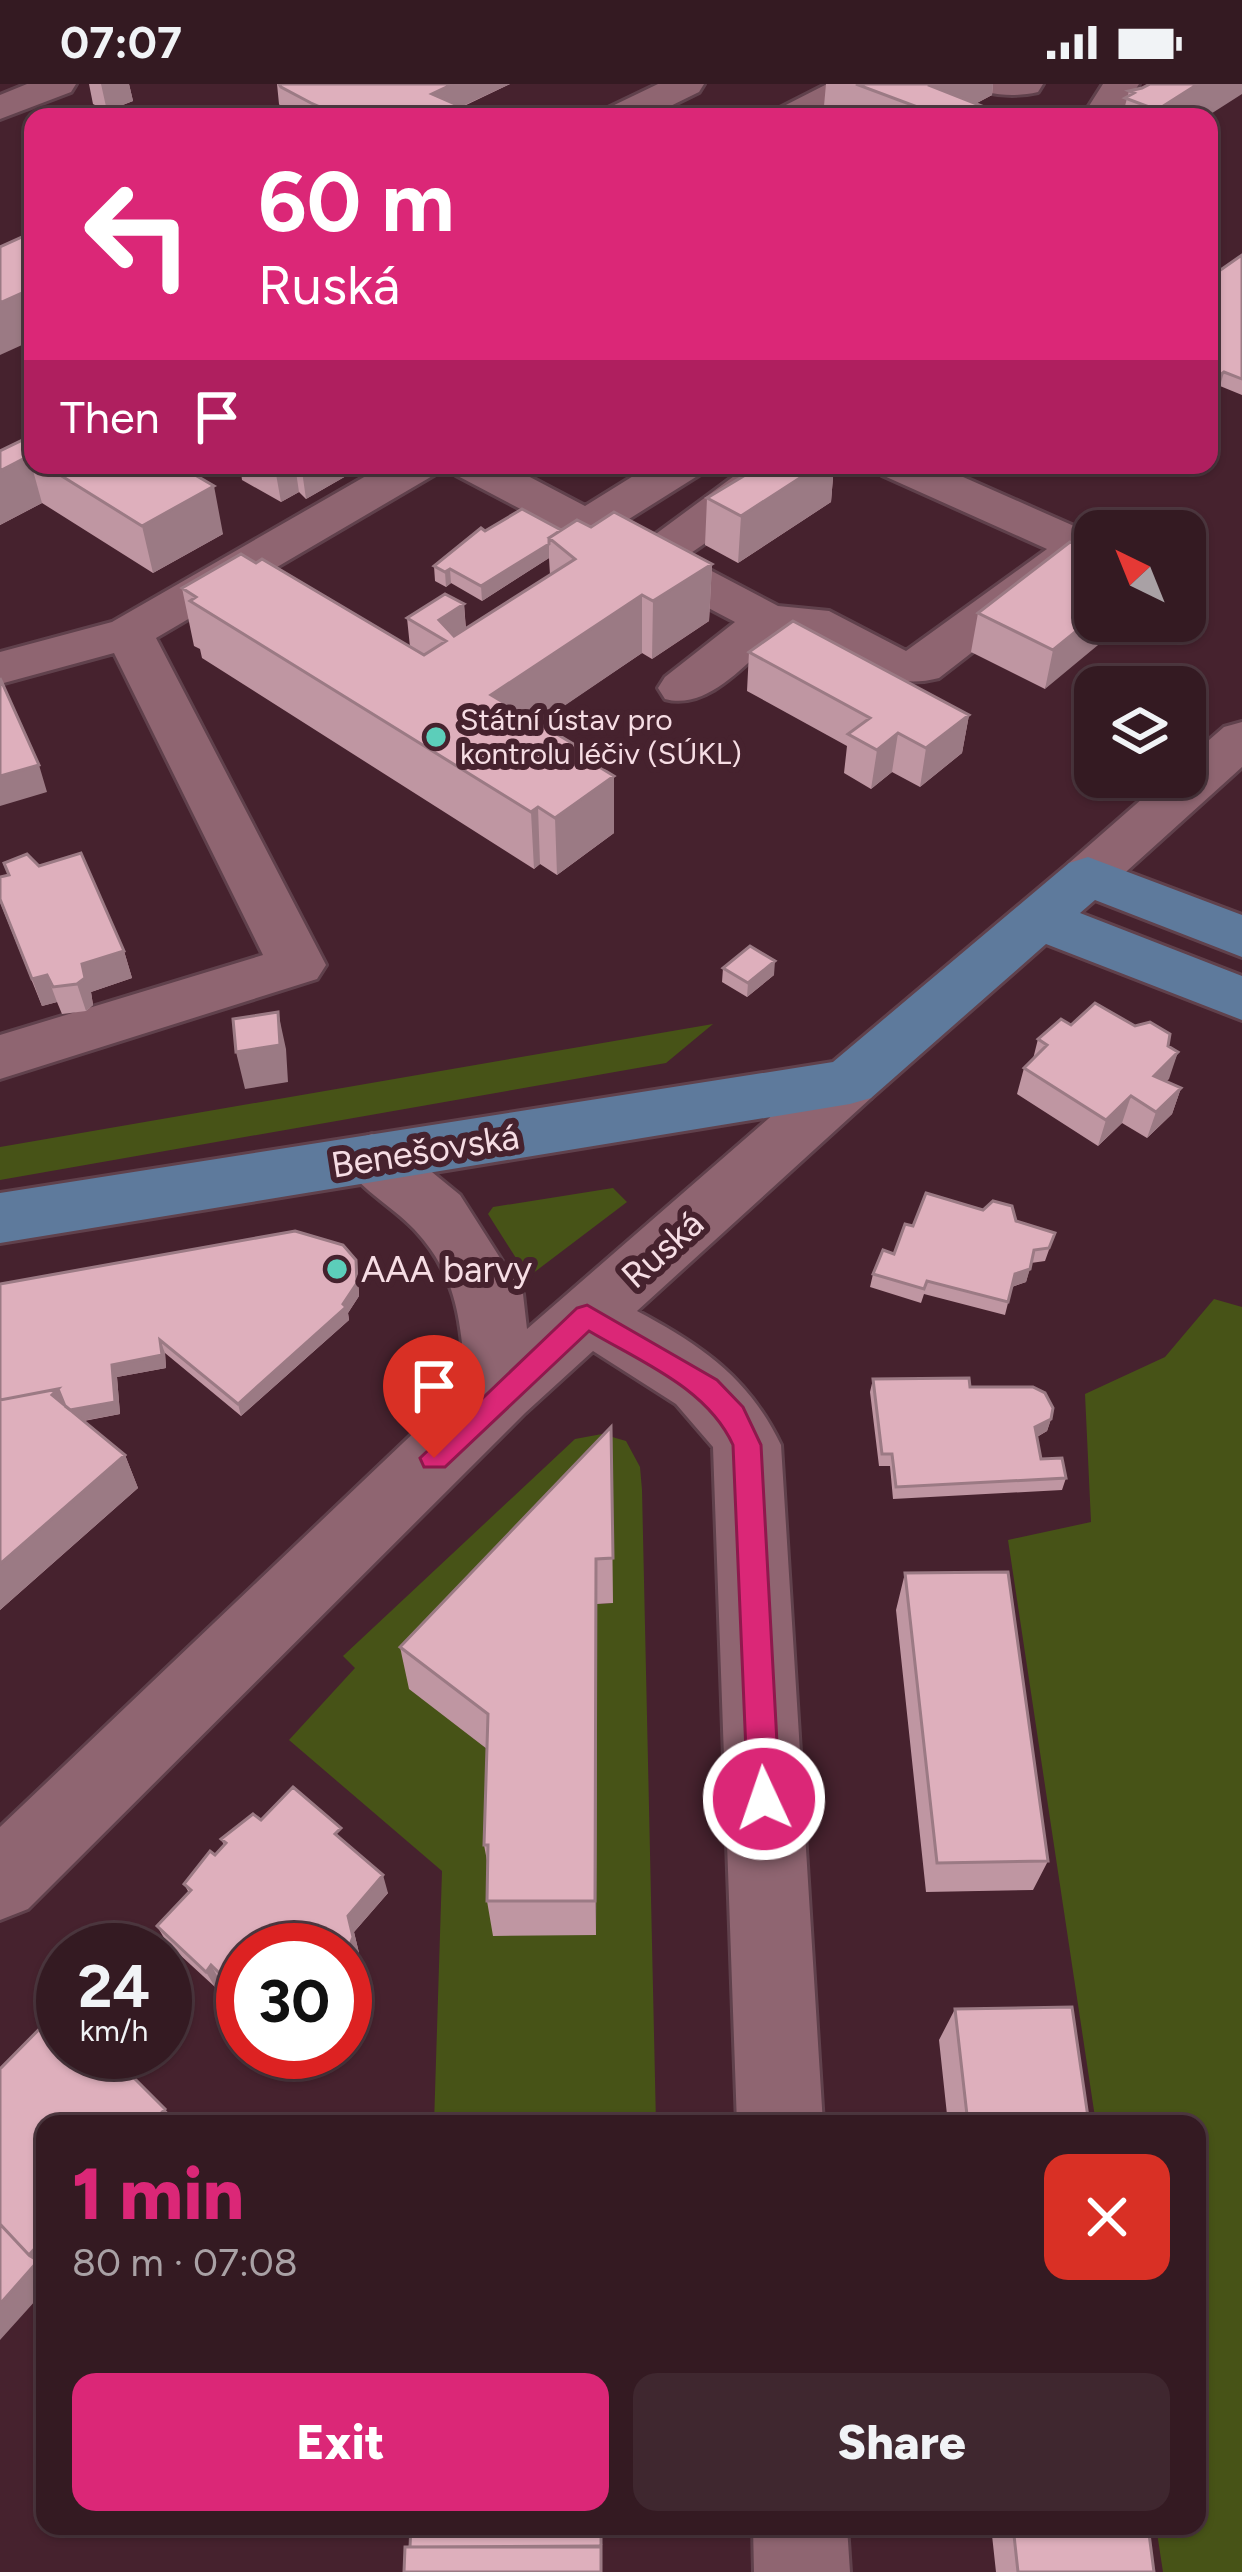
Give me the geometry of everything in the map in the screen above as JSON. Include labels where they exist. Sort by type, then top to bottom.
[{"type":"main road","name":"Ruská","points":[[850,1082],[1088,876]]},
{"type":"main road","points":[[1088,876],[1242,937]]},
{"type":"main road","points":[[1039,919],[1242,999]]},
{"type":"main road","name":"Benešovská","points":[[0,1218],[850,1082]]},
{"type":"street","points":[[0,108],[58,84]]},
{"type":"street","points":[[637,108],[686,84]]},
{"type":"street","points":[[808,108],[855,84]]},
{"type":"street","points":[[999,84],[1025,84]]},
{"type":"street","points":[[0,668],[129,633],[403,474]]},
{"type":"street","points":[[489,474],[768,620],[812,622],[896,668],[921,668],[1076,550],[1066,540],[918,474]]},
{"type":"street","points":[[587,525],[669,474]]},
{"type":"street","points":[[651,559],[726,508],[766,474]]},
{"type":"street","points":[[682,688],[768,620]]},
{"type":"street","points":[[0,1057],[297,965],[129,633]]},
{"type":"street","name":"Ruská","points":[[1088,876],[1242,739]]},
{"type":"street","name":"Ruská","points":[[0,1881],[501,1393],[850,1082]]},
{"type":"street","points":[[372,1158],[438,1213],[490,1294],[501,1393]]},
{"type":"street","points":[[587,1316],[707,1388],[734,1415],[747,1445],[780,2115]]},
{"type":"street","points":[[800,2535],[802,2572]]},
{"type":"green space","points":[[713,1024],[666,1063],[0,1180],[0,1147]]},
{"type":"green space","points":[[613,1188],[627,1202],[528,1277],[488,1214],[493,1207]]},
{"type":"green space","points":[[1214,1299],[1242,1307],[1242,2572],[1163,2572],[1157,2535],[1206,2535],[1206,2115],[1095,2115],[1008,1540],[1091,1522],[1085,1394],[1165,1357]]},
{"type":"green space","points":[[602,1434],[626,1441],[640,1467],[642,1490],[656,2115],[434,2115],[442,1871],[289,1740],[355,1668],[343,1656],[575,1439]],"holes":[[[611,1477],[612,1603],[597,1604],[494,1754],[410,1689]]]},
{"type":"building","points":[[279,84],[453,84],[432,94],[464,108],[322,108]]},
{"type":"building","points":[[856,84],[936,84],[931,86],[987,108],[920,108]]},
{"type":"building","points":[[1198,84],[1160,108],[1125,98],[1134,93],[1129,91]]},
{"type":"building","points":[[24,236],[24,292],[0,303],[0,247]]},
{"type":"building","points":[[1242,255],[1242,379],[1224,372],[1218,376],[1218,272]]},
{"type":"building","points":[[24,439],[24,459],[0,471],[0,451]]},
{"type":"building","points":[[58,474],[193,474],[214,486],[142,526]]},
{"type":"building","points":[[747,474],[806,474],[741,516],[707,498]]},
{"type":"building","points":[[522,509],[561,530],[549,538],[549,544],[481,586],[434,566],[481,528],[485,531]]},
{"type":"building","points":[[614,512],[712,564],[653,601],[642,595],[491,695],[602,761],[596,765],[614,776],[555,818],[538,807],[531,812],[190,601],[196,597],[182,588],[241,554],[256,563],[262,559],[424,655],[446,641],[407,618],[445,594],[464,604],[439,620],[454,636],[575,559],[549,538],[577,520],[591,527]]},
{"type":"building","points":[[1070,542],[1074,544],[1074,633],[1053,650],[978,613]]},
{"type":"building","points":[[793,621],[969,715],[926,748],[898,733],[877,750],[848,734],[870,718],[749,652]]},
{"type":"building","points":[[0,678],[39,765],[0,776]]},
{"type":"building","points":[[81,853],[124,951],[82,964],[85,978],[77,984],[53,987],[47,975],[32,979],[0,899],[0,877],[9,875],[4,863],[27,854],[39,866]]},
{"type":"building","points":[[750,946],[775,961],[748,983],[723,968]]},
{"type":"building","points":[[1095,1003],[1135,1026],[1150,1022],[1170,1034],[1168,1046],[1178,1052],[1154,1076],[1181,1088],[1156,1112],[1131,1096],[1106,1120],[1024,1068],[1047,1045],[1038,1039],[1061,1019],[1071,1025]]},
{"type":"building","points":[[278,1012],[280,1045],[236,1052],[233,1019]]},
{"type":"building","points":[[926,1193],[983,1210],[993,1201],[1012,1206],[1016,1221],[1055,1233],[1049,1248],[1034,1250],[1030,1269],[1015,1274],[1008,1302],[927,1281],[924,1289],[873,1274],[883,1250],[894,1254],[905,1224],[913,1226]]},
{"type":"building","points":[[295,1231],[343,1245],[356,1260],[357,1283],[343,1304],[346,1307],[238,1404],[160,1340],[162,1355],[112,1365],[115,1402],[70,1410],[58,1389],[0,1400],[0,1284]]},
{"type":"building","points":[[969,1378],[970,1387],[1033,1387],[1045,1393],[1053,1408],[1051,1419],[1035,1427],[1041,1459],[1062,1458],[1066,1478],[896,1487],[892,1454],[882,1454],[873,1379]]},
{"type":"building","points":[[58,1389],[52,1395],[125,1455],[0,1564],[0,1400]]},
{"type":"building","points":[[611,1427],[613,1558],[596,1559],[595,1901],[487,1901],[488,1714],[400,1647]]},
{"type":"building","points":[[1008,1572],[1048,1861],[937,1863],[905,1573]]},
{"type":"building","points":[[293,1787],[341,1828],[335,1834],[383,1875],[348,1916],[350,1923],[216,1923],[216,1970],[211,1965],[206,1972],[192,1959],[192,1923],[160,1923],[191,1890],[184,1884],[210,1851],[215,1855],[226,1843],[221,1839],[253,1814],[261,1820]]},
{"type":"building","points":[[1072,2007],[1088,2115],[967,2115],[955,2009]]},
{"type":"building","points":[[36,2032],[36,2079],[135,2079],[165,2109],[159,2115],[36,2115],[36,2247],[29,2255],[0,2224],[0,2069]]},
{"type":"building","points":[[0,2224],[36,2263],[0,2304]]},
{"type":"building","points":[[411,2535],[601,2535],[601,2547],[410,2547]]},
{"type":"building","points":[[1014,2535],[1149,2535],[1154,2572],[1018,2572]]},
{"type":"building","points":[[601,2546],[601,2572],[404,2572],[405,2547]]},
{"type":"place","name":"Státní ústav pro kontrolu léčiv (SÚKL)","points":[[436,737]]},
{"type":"place","name":"AAA barvy","points":[[337,1269]]},
{"type":"route","points":[[434,1458],[587,1316],[667,1360],[707,1388],[734,1415],[747,1445],[764,1799]]}]
